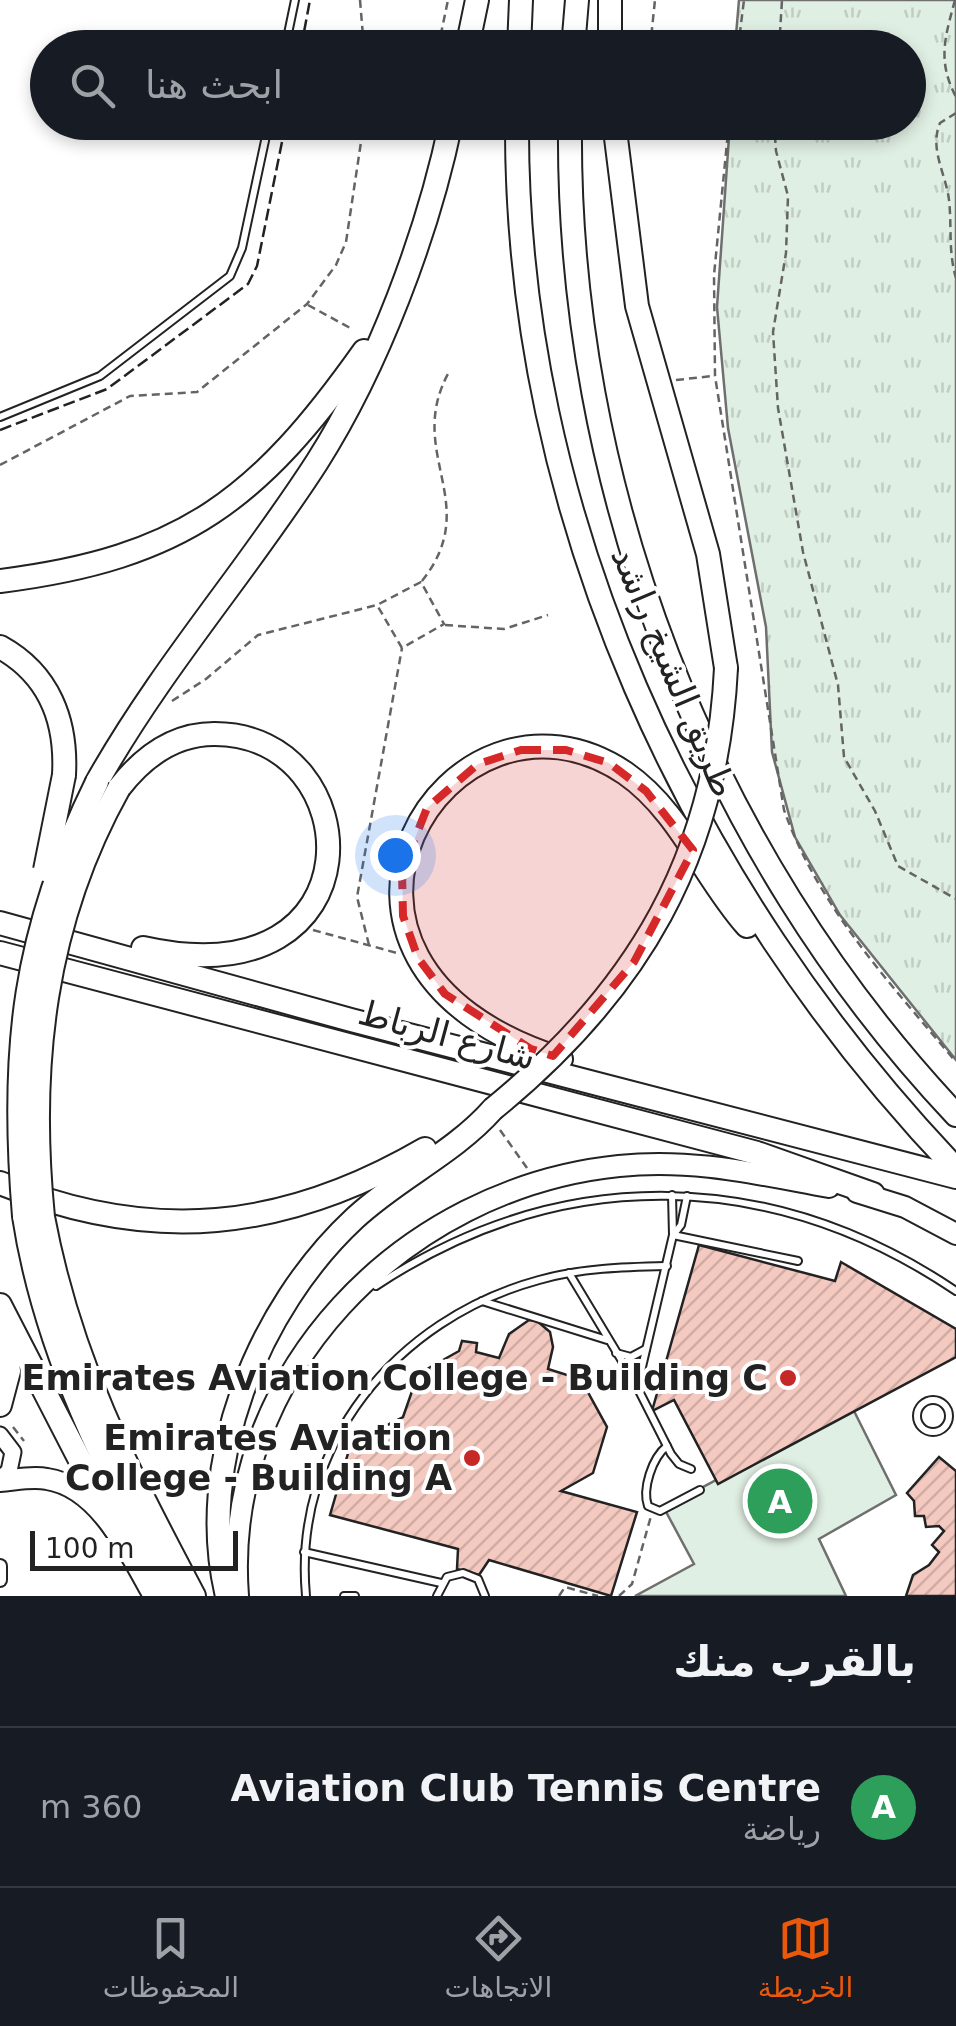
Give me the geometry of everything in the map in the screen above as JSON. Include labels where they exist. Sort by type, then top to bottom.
[{"type":"highway","points":[[471,30],[477,0]]},
{"type":"highway","points":[[519,30],[521,0]]},
{"type":"highway","points":[[574,30],[576,0]]},
{"type":"highway","points":[[610,0],[610,30]]},
{"type":"highway","points":[[194,1596],[87,1382],[34,1216],[36,1084],[53,956],[108,785],[139,710],[319,458],[356,390],[426,216],[446,140]]},
{"type":"highway","name":"طريق الشيخ راشد","points":[[518,140],[530,309],[551,425],[581,540],[620,652],[676,779],[783,960],[865,1070],[956,1169]]},
{"type":"highway","name":"طريق الشيخ راشد","points":[[571,140],[575,273],[590,385],[630,549],[667,655],[721,776],[785,891],[860,1000],[956,1115]]},
{"type":"highway","points":[[228,1596],[222,1533],[227,1455],[247,1380],[281,1310],[314,1262],[354,1219],[494,1116],[582,1026],[634,962],[685,871],[716,772],[726,668],[708,554],[637,306],[616,140]]},
{"type":"highway","points":[[0,578],[28,578],[122,558],[208,516],[248,488],[316,419],[386,319]]},
{"type":"highway","points":[[0,647],[35,674],[61,721],[64,775],[29,929],[17,1116],[34,1216],[42,1303],[70,1388],[173,1596]]},
{"type":"highway","points":[[27,984],[55,880],[108,785],[156,750],[189,737],[242,736],[286,759],[316,796],[329,843],[320,890],[296,925],[249,951],[201,957],[86,935],[35,932]]},
{"type":"highway","points":[[662,1098],[622,1078],[506,1038],[445,994],[418,958],[405,927],[400,894],[407,849],[427,808],[478,764],[498,755],[543,748],[588,755],[618,770],[646,791],[677,827],[730,906],[783,960]]},
{"type":"highway","name":"شارع الرباط","points":[[0,923],[351,1020],[956,1177]]},
{"type":"highway","name":"شارع الرباط","points":[[0,953],[757,1153],[872,1194]]},
{"type":"highway","points":[[0,1183],[94,1214],[146,1222],[252,1218],[352,1188],[494,1116]]},
{"type":"highway","points":[[0,1305],[114,1528]]},
{"type":"highway","points":[[0,1322],[9,1371],[1,1420]]},
{"type":"main road","points":[[238,1596],[237,1526],[258,1436],[279,1390],[337,1312],[370,1276],[448,1220],[506,1193],[577,1172],[646,1164],[701,1164],[872,1194],[956,1234]]},
{"type":"main road","points":[[0,1480],[40,1478],[64,1484],[114,1528],[154,1596]]},
{"type":"street","points":[[0,1480],[9,1471],[14,1452],[1,1420]]},
{"type":"street","points":[[0,1566],[0,1580]]},
{"type":"lane","points":[[289,30],[295,0]]},
{"type":"lane","points":[[0,417],[100,376],[230,276],[242,248],[265,140]]},
{"type":"lane","points":[[337,1312],[429,1254],[510,1220],[577,1202],[672,1195],[729,1198],[816,1220],[870,1240],[956,1290]]},
{"type":"lane","points":[[638,1388],[668,1266],[673,1235],[672,1195]]},
{"type":"lane","points":[[673,1235],[681,1226],[687,1196]]},
{"type":"lane","points":[[673,1235],[798,1261]]},
{"type":"lane","points":[[306,1596],[304,1552],[314,1488],[340,1427],[358,1400],[402,1353],[481,1300],[570,1272],[668,1266]]},
{"type":"lane","points":[[570,1272],[667,1446],[679,1464],[692,1469]]},
{"type":"lane","points":[[481,1300],[607,1340]]},
{"type":"lane","points":[[616,1352],[631,1357],[646,1349]]},
{"type":"lane","points":[[944,1404],[947,1424],[934,1432],[924,1429],[918,1421],[920,1406],[934,1400],[944,1404],[956,1398]]},
{"type":"lane","points":[[667,1446],[657,1456],[645,1494],[653,1510],[666,1508],[700,1490]]},
{"type":"lane","points":[[304,1552],[441,1584]]},
{"type":"lane","points":[[437,1596],[441,1584],[454,1574],[471,1575],[483,1586],[485,1596]]},
{"type":"lane","points":[[344,1596],[355,1596]]},
{"type":"path","points":[[360,0],[362,30]]},
{"type":"path","points":[[442,30],[448,0]]},
{"type":"path","points":[[652,30],[655,0]]},
{"type":"path","points":[[740,30],[744,0]]},
{"type":"path","points":[[780,30],[782,0]]},
{"type":"path","points":[[955,0],[942,51],[946,76],[956,97]]},
{"type":"path","points":[[956,113],[940,123],[936,136],[948,194],[949,241],[956,278]]},
{"type":"path","points":[[0,465],[130,396],[197,392],[307,304],[336,265],[346,242],[361,140]]},
{"type":"path","points":[[727,140],[714,275],[715,376],[784,810],[798,850],[839,920],[956,1062]]},
{"type":"path","points":[[775,140],[788,196],[786,253],[773,332],[778,408],[803,552],[838,686],[844,757],[875,811],[898,866],[956,899]]},
{"type":"path","points":[[307,304],[352,329]]},
{"type":"path","points":[[139,710],[191,690],[258,635],[377,605],[421,582],[443,546],[448,521],[446,486],[432,436],[434,409],[449,372]]},
{"type":"path","points":[[674,381],[715,376]]},
{"type":"path","points":[[421,582],[444,624]]},
{"type":"path","points":[[370,945],[357,897],[402,648],[377,605]]},
{"type":"path","points":[[402,648],[444,624],[489,631],[548,615]]},
{"type":"path","points":[[296,925],[418,958]]},
{"type":"path","points":[[494,1116],[521,1159]]},
{"type":"path","points":[[1,1420],[15,1428],[26,1446]]},
{"type":"path","points":[[619,1596],[632,1584],[653,1510]]},
{"type":"path","points":[[559,1596],[565,1587],[598,1596]]},
{"type":"highlighted area","points":[[521,750],[566,750],[609,763],[646,791],[693,850],[634,962],[553,1056],[531,1049],[445,994],[418,958],[403,916],[402,871],[427,808],[478,764]]},
{"type":"green space","points":[[739,0],[956,0],[956,1060],[840,915],[795,837],[772,752],[766,627],[728,428],[717,307],[729,140],[926,140],[926,30],[736,30]]},
{"type":"green space","points":[[852,1407],[896,1495],[819,1539],[846,1596],[635,1596],[694,1564],[664,1508]]},
{"type":"building","name":"Emirates Aviation College - Building C","points":[[699,1245],[835,1281],[841,1262],[956,1329],[956,1357],[718,1484],[674,1400],[652,1411]]},
{"type":"building","name":"Emirates Aviation College - Building A","points":[[529,1320],[537,1321],[550,1332],[553,1347],[548,1369],[570,1376],[572,1372],[586,1374],[584,1385],[607,1427],[593,1473],[561,1491],[637,1512],[611,1596],[489,1560],[479,1575],[457,1569],[458,1549],[330,1515],[351,1443],[403,1417],[418,1374],[459,1351],[462,1341],[477,1343],[476,1352],[499,1358],[509,1334]]},
{"type":"building","points":[[939,1457],[956,1471],[956,1596],[906,1596],[913,1575],[929,1565],[939,1552],[932,1545],[944,1531],[939,1526],[926,1527],[924,1516],[915,1516],[914,1501],[907,1493]]},
{"type":"fence","points":[[304,30],[310,0]]},
{"type":"fence","points":[[0,430],[107,389],[248,284],[257,266],[282,140]]},
{"type":"place","name":"Emirates Aviation College - Building C","points":[[788,1378]]},
{"type":"place","name":"Emirates Aviation College - Building A","points":[[472,1458]]},
{"type":"place","name":"Aviation Club Tennis Centre","points":[[780,1501]]}]
